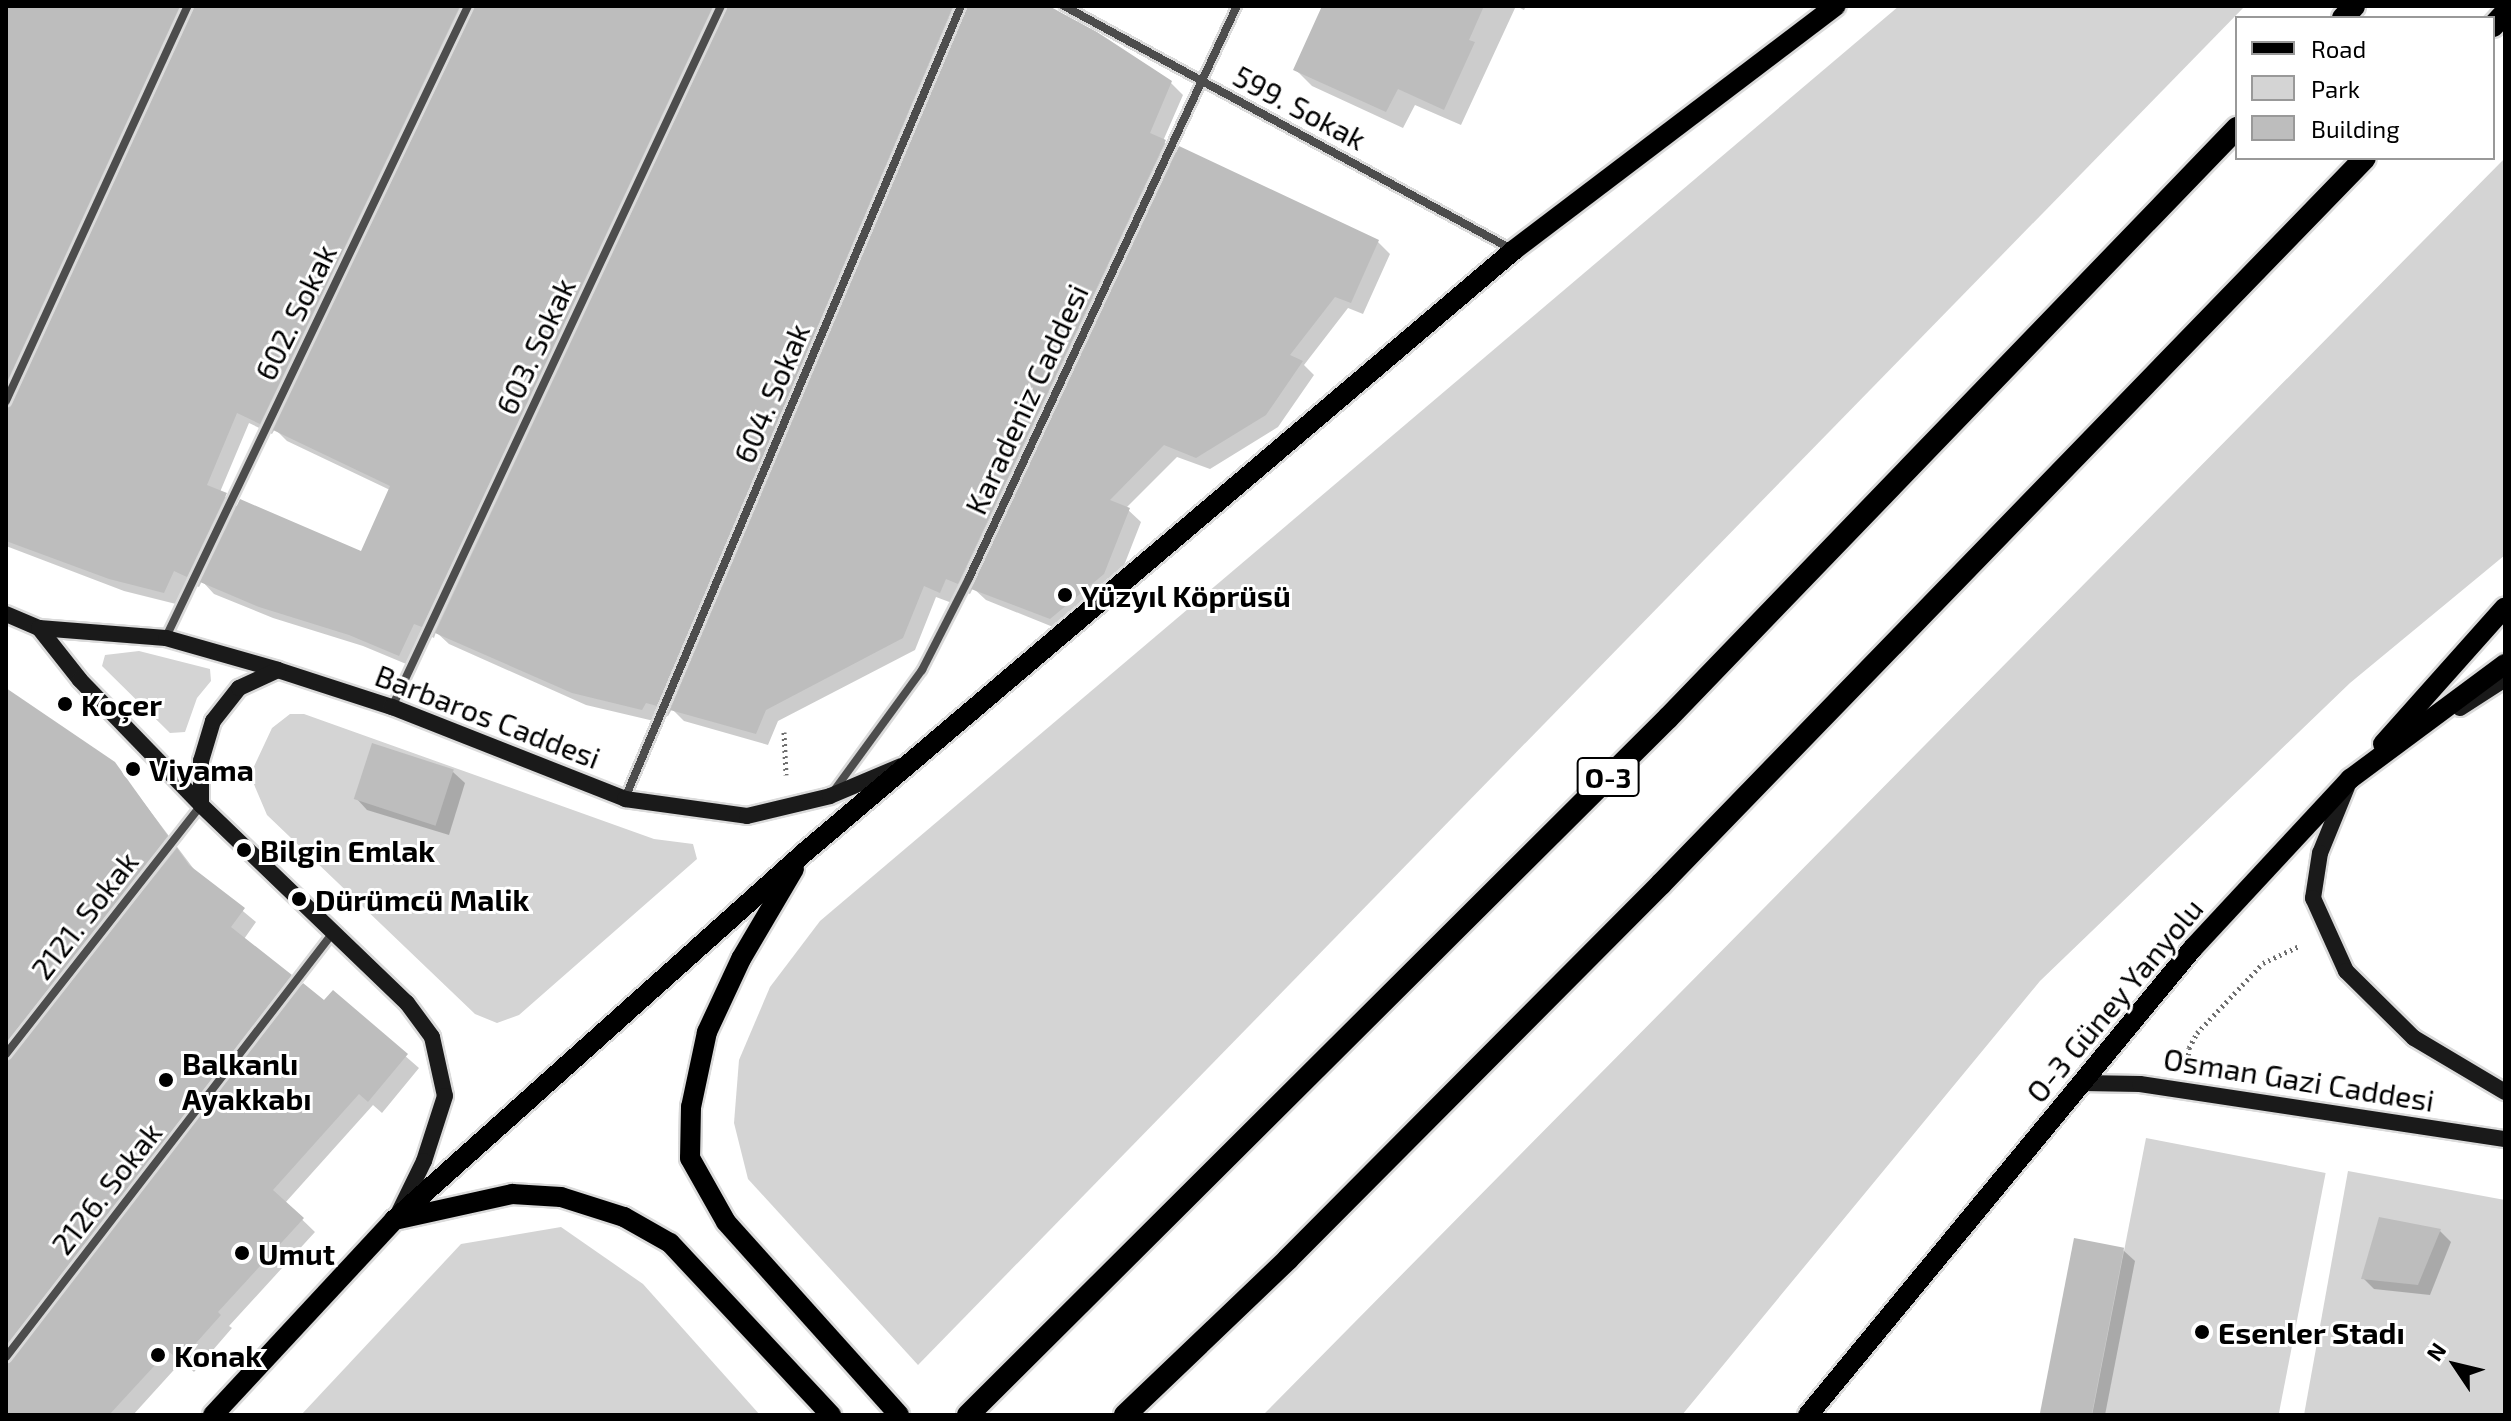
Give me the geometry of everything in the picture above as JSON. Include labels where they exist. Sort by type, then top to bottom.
[{"type":"highway","name":"O-3","points":[[968,1415],[1668,718],[2235,130]]},
{"type":"highway","points":[[1125,1415],[1288,1259],[1650,895],[2363,160]]},
{"type":"main road","points":[[213,1415],[394,1220],[805,852],[1514,250],[1836,6]]},
{"type":"main road","points":[[2350,779],[2505,607]]},
{"type":"main road","name":"Barbaros Caddesi","points":[[8,618],[39,628],[166,638],[278,670],[392,707],[625,799],[747,816],[830,796],[913,760]]},
{"type":"main road","points":[[39,628],[80,680],[201,805],[407,1003],[432,1037],[442,1071],[445,1096],[439,1123],[394,1220]]},
{"type":"main road","name":"O-3 Güney Yanyolu","points":[[1813,1413],[2193,948],[2350,779],[2505,664]]},
{"type":"main road","points":[[201,805],[201,761],[213,721],[239,688],[278,670]]},
{"type":"main road","points":[[2350,779],[2505,679]]},
{"type":"main road","name":"Osman Gazi Caddesi","points":[[2350,779],[2320,853],[2313,898],[2346,971],[2414,1038],[2505,1092]]},
{"type":"main road","points":[[805,852],[741,959],[707,1032],[691,1107],[690,1158],[726,1222],[788,1295],[899,1415]]},
{"type":"main road","name":"Osman Gazi Caddesi","points":[[2084,1083],[2140,1084],[2505,1139]]},
{"type":"main road","points":[[394,1220],[512,1194],[574,1201],[624,1217],[670,1243],[831,1415]]},
{"type":"street","points":[[6,401],[188,6]]},
{"type":"street","name":"602. Sokak","points":[[166,638],[468,6]]},
{"type":"street","name":"603. Sokak","points":[[392,707],[721,6]]},
{"type":"street","name":"604. Sokak","points":[[625,799],[961,6]]},
{"type":"street","name":"599. Sokak","points":[[1064,6],[1514,250]]},
{"type":"street","name":"Karadeniz Caddesi","points":[[830,796],[922,670],[969,578],[1237,6]]},
{"type":"street","name":"2121. Sokak","points":[[6,1054],[201,805]]},
{"type":"street","name":"2126. Sokak","points":[[6,1357],[332,934]]},
{"type":"path","points":[[2196,1071],[2188,1063],[2189,1048],[2197,1033],[2263,963],[2329,934]]},
{"type":"green space","points":[[1899,6],[2245,6],[918,1365],[748,1179],[734,1123],[739,1060],[770,987],[820,921]]},
{"type":"green space","points":[[2505,158],[2505,555],[2350,683],[2040,981],[1682,1415],[1263,1415]]},
{"type":"green space","points":[[139,651],[210,669],[211,681],[197,698],[185,732],[170,733],[102,666],[105,655]]},
{"type":"green space","points":[[290,714],[304,714],[654,839],[693,844],[697,859],[519,1015],[497,1023],[475,1014],[267,815],[250,775],[272,728]]},
{"type":"green space","name":"Esenler Stadı","points":[[2146,1138],[2326,1173],[2279,1415],[2092,1415]]},
{"type":"green space","points":[[2348,1171],[2505,1200],[2505,1415],[2304,1415]]},
{"type":"green space","points":[[561,1227],[643,1284],[760,1415],[301,1415],[461,1244]]},
{"type":"building","points":[[6,6],[180,6],[6,384]]},
{"type":"building","points":[[195,6],[460,6],[260,424],[237,413],[207,485],[227,493],[187,577],[174,571],[164,593],[109,579],[6,541],[6,408],[12,404]]},
{"type":"building","points":[[475,6],[713,6],[422,627],[414,624],[399,656],[349,635],[259,607],[200,582],[240,499],[361,551],[390,486],[273,430]]},
{"type":"building","points":[[728,6],[953,6],[657,706],[646,703],[642,710],[572,693],[435,633]]},
{"type":"building","points":[[968,6],[1049,6],[1097,32],[1172,81],[1150,133],[1166,140],[958,584],[946,579],[940,593],[924,586],[903,638],[766,710],[756,734],[670,710]]},
{"type":"building","points":[[1322,6],[1484,6],[1469,40],[1475,42],[1444,110],[1398,89],[1386,112],[1293,70]]},
{"type":"building","points":[[1179,146],[1379,240],[1351,303],[1335,297],[1290,355],[1303,361],[1266,415],[1196,458],[1164,445],[1110,500],[1130,508],[1104,574],[1050,619],[971,589]]},
{"type":"building","points":[[6,688],[115,762],[168,836],[6,1043]]},
{"type":"building","points":[[372,743],[454,770],[436,826],[354,799]]},
{"type":"building","points":[[177,848],[189,865],[245,908],[231,927],[292,975],[6,1346],[6,1061]]},
{"type":"building","points":[[303,983],[324,1000],[333,990],[408,1054],[368,1102],[359,1094],[273,1190],[304,1218],[218,1312],[221,1315],[180,1361],[168,1351],[109,1415],[6,1415],[6,1364]]},
{"type":"building","points":[[2379,1217],[2441,1229],[2418,1285],[2361,1279]]},
{"type":"building","points":[[2074,1238],[2124,1248],[2092,1415],[2040,1415]]},
{"type":"place","name":"Yüzyıl Köprüsü","points":[[1065,595]]},
{"type":"place","name":"Koçer","points":[[65,704]]},
{"type":"place","name":"Viyama","points":[[133,769]]},
{"type":"place","name":"Bilgin Emlak","points":[[244,850]]},
{"type":"place","name":"Dürümcü Malik","points":[[299,899]]},
{"type":"place","name":"Balkanlı Ayakkabı","points":[[166,1080]]},
{"type":"place","name":"Umut","points":[[242,1253]]},
{"type":"place","name":"Esenler Stadı","points":[[2202,1332]]},
{"type":"place","name":"Konak","points":[[158,1355]]}]
